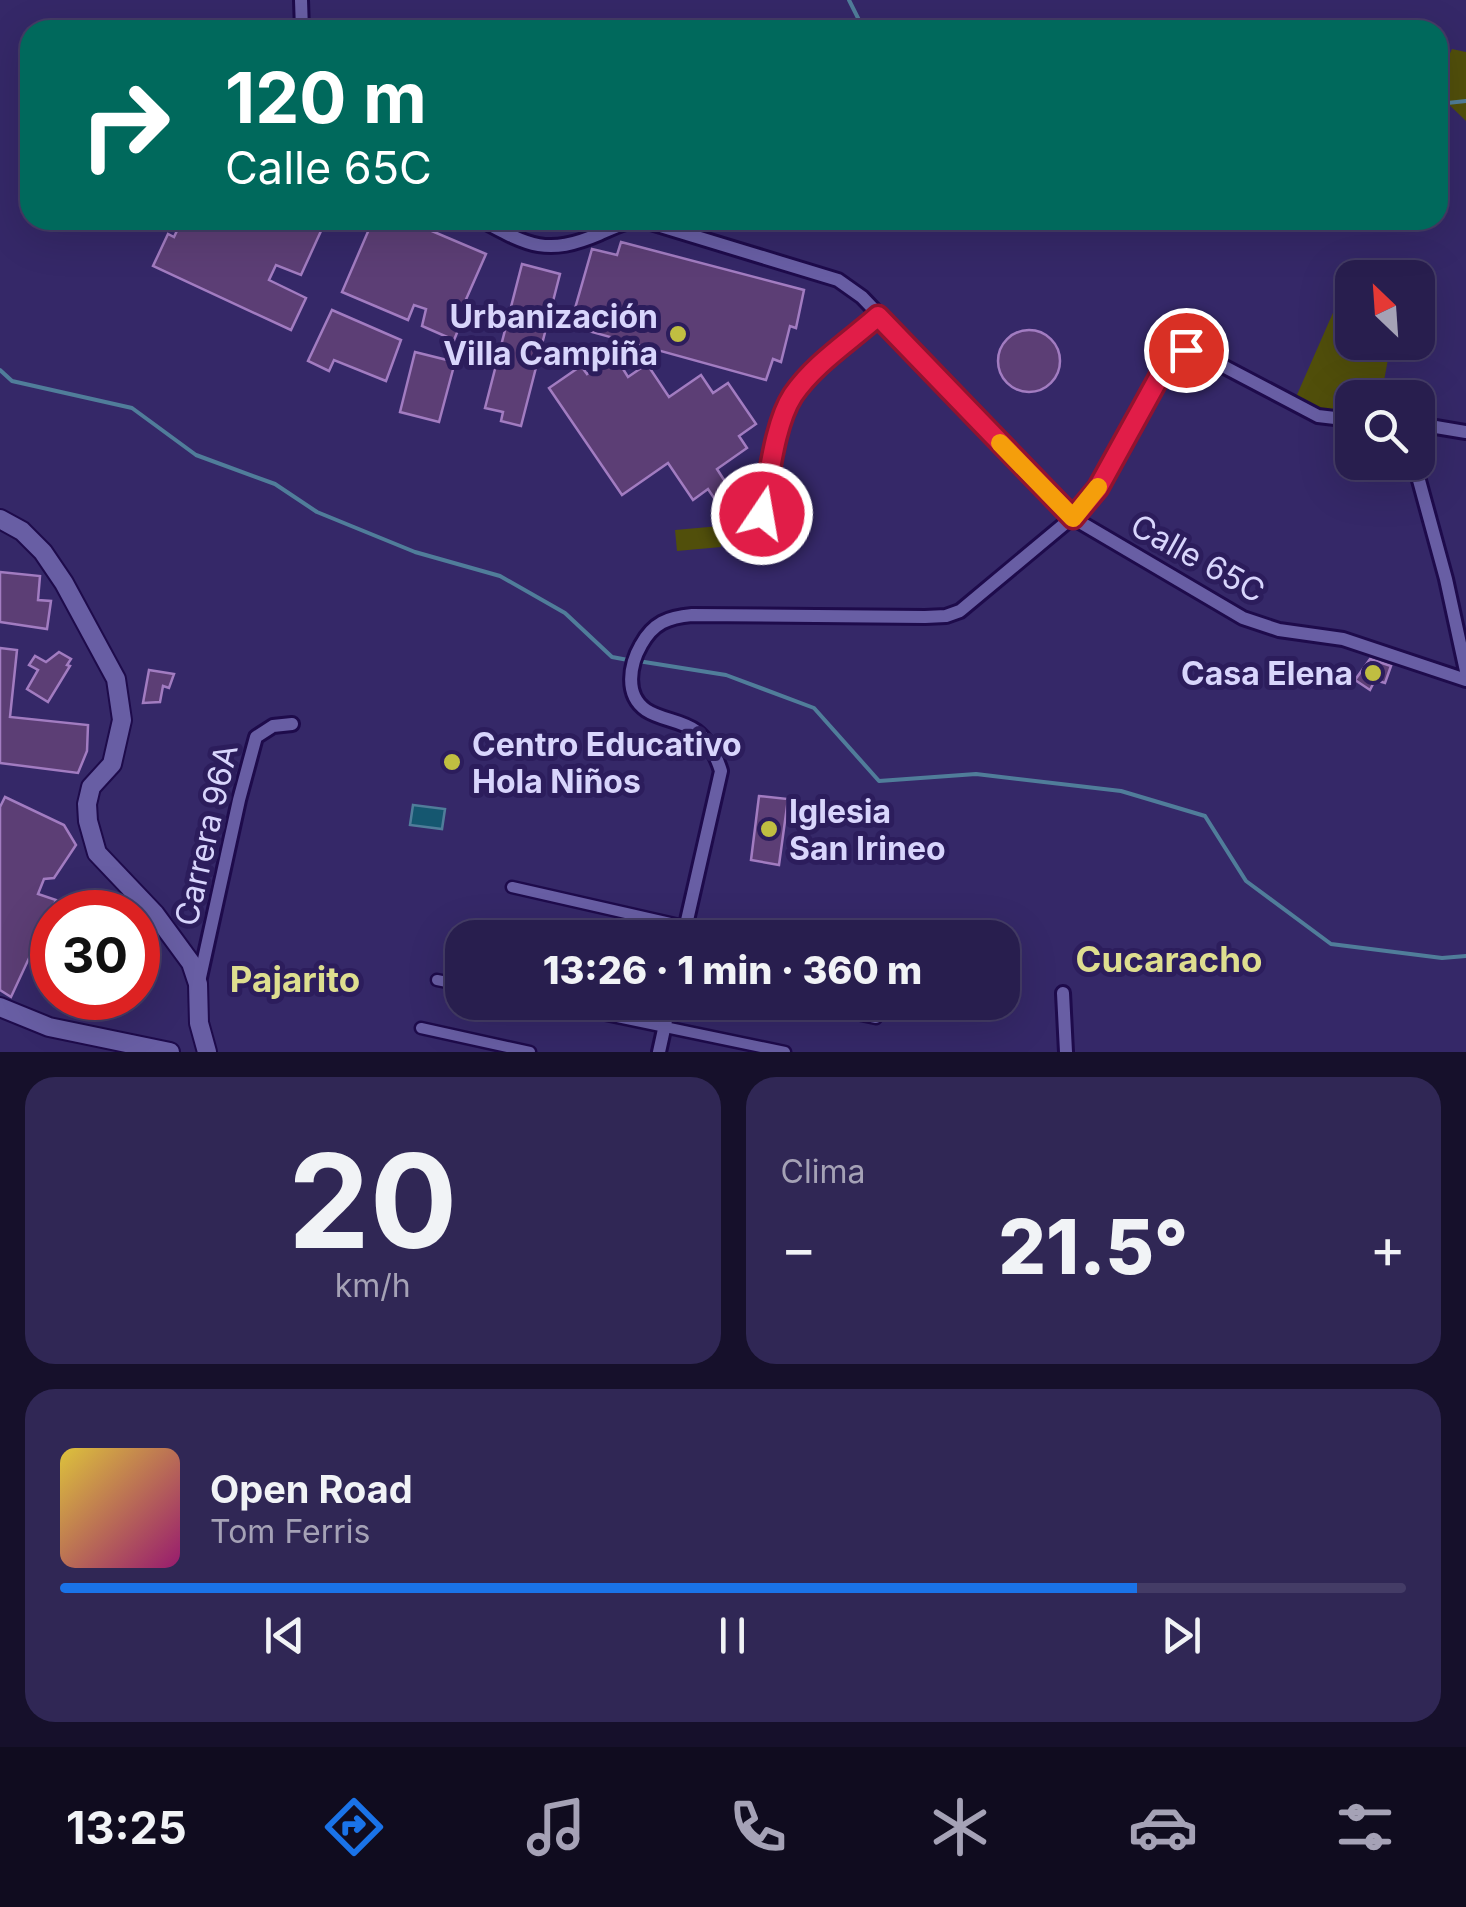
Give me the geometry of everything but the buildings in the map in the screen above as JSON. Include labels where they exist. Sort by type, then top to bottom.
[{"type":"street","name":"Calle 65C","points":[[500,230],[522,242],[555,247],[571,246],[607,230]]},
{"type":"street","name":"Calle 65C","points":[[674,230],[838,280],[862,297],[1073,518],[1242,618],[1279,630],[1343,639],[1466,680]]},
{"type":"street","points":[[762,514],[782,418],[792,397],[809,376],[878,316]]},
{"type":"street","points":[[687,920],[721,771],[712,748],[699,733],[686,724],[647,711],[635,696],[631,679],[638,650],[656,625],[674,616],[946,616],[960,611],[1073,518],[1098,488],[1168,361],[1186,350],[1318,416],[1335,418]]},
{"type":"street","points":[[1435,427],[1466,432]]},
{"type":"street","points":[[1419,480],[1466,671]]},
{"type":"street","points":[[0,519],[22,531],[44,552],[116,679],[122,706],[119,735],[112,764],[92,788],[87,804],[88,821],[97,853],[182,948],[198,984],[199,1023],[207,1052]]},
{"type":"street","name":"Carrera 96A","points":[[198,984],[238,800],[256,737],[272,726],[292,724]]},
{"type":"street","points":[[512,887],[638,920]]},
{"type":"street","points":[[437,980],[445,982]]},
{"type":"street","points":[[1063,993],[1066,1052]]},
{"type":"street","points":[[0,1007],[49,1026],[170,1052]]},
{"type":"street","points":[[631,1020],[785,1052]]},
{"type":"street","points":[[660,1052],[666,1020]]},
{"type":"street","points":[[420,1028],[530,1052]]},
{"type":"shaded area","points":[[1452,49],[1466,52],[1466,121],[1448,104],[1448,58]]},
{"type":"shaded area","points":[[1335,308],[1335,360],[1388,360],[1384,380],[1335,380],[1335,415],[1296,397]]},
{"type":"shaded area","points":[[720,526],[721,547],[677,551],[675,530]]},
{"type":"water","points":[[413,805],[445,809],[442,829],[410,825]]},
{"type":"waterway","points":[[849,0],[859,20]]},
{"type":"waterway","points":[[1448,103],[1466,101]]},
{"type":"waterway","points":[[0,370],[12,381],[132,408],[196,455],[275,484],[317,512],[415,552],[500,576],[565,613],[612,657],[628,660]]},
{"type":"waterway","points":[[638,661],[726,675],[814,708],[879,781],[976,774],[1121,791],[1205,816],[1246,881],[1331,944],[1442,958],[1466,956]]},
{"type":"slow traffic","points":[[1000,443],[1073,518],[1098,487]]},
{"type":"place","name":"Urbanización Villa Campiña","points":[[678,334]]},
{"type":"place","name":"Casa Elena","points":[[1373,673]]},
{"type":"place","name":"Centro Educativo Hola Niños","points":[[452,762]]},
{"type":"place","name":"Iglesia San Irineo","points":[[769,829]]},
{"type":"district","name":"Cucaracho","points":[[1169,959]]},
{"type":"district","name":"Pajarito","points":[[295,979]]},
{"type":"route","points":[[762,514],[782,418],[792,397],[809,376],[878,316],[1073,518],[1098,488],[1168,361],[1186,350]]}]
